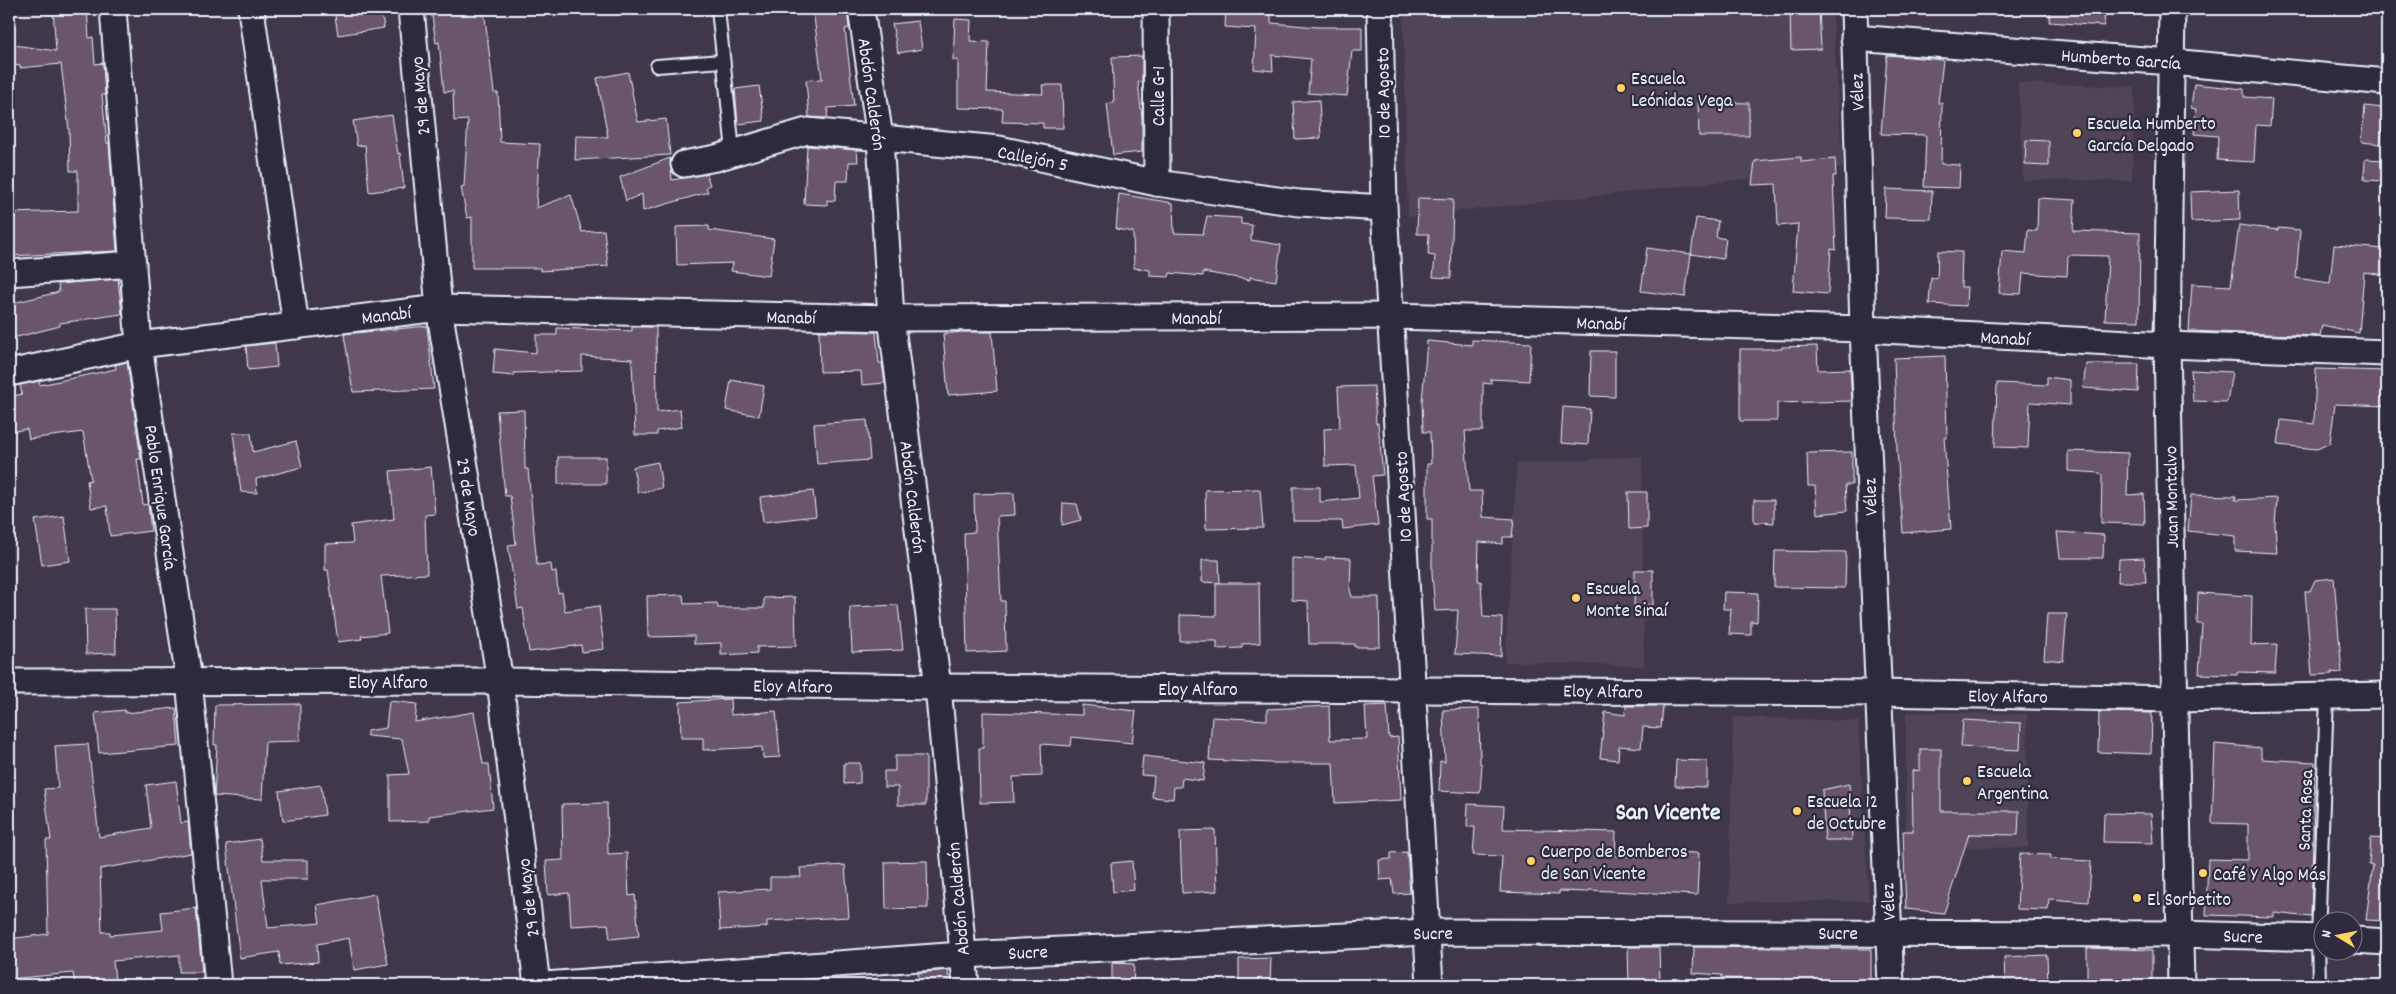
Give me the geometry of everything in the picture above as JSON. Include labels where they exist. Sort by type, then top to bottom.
[{"type":"street","name":"Pablo Enrique García","points":[[113,9],[139,345],[189,680],[218,985]]},
{"type":"street","points":[[251,9],[296,326]]},
{"type":"street","name":"29 de Mayo","points":[[411,9],[439,308],[500,681],[538,985]]},
{"type":"street","name":"Abdón Calderón","points":[[861,9],[880,138],[892,318],[938,687],[966,985]]},
{"type":"street","name":"Calle G-1","points":[[1156,9],[1157,183]]},
{"type":"street","name":"10 de Agosto","points":[[1380,9],[1384,208],[1392,316],[1430,985]]},
{"type":"street","name":"Vélez","points":[[1854,9],[1863,330],[1877,693],[1891,985]]},
{"type":"street","name":"Juan Montalvo","points":[[2172,9],[2167,345],[2181,985]]},
{"type":"street","name":"Humberto García","points":[[1854,38],[2171,62],[2387,82]]},
{"type":"street","name":"Callejón 5","points":[[684,164],[716,158],[733,151],[807,131],[998,149],[1157,183],[1299,202],[1384,208]]},
{"type":"street","points":[[9,273],[133,264]]},
{"type":"street","name":"Manabí","points":[[9,373],[139,345],[439,308],[892,318],[1392,316],[1863,330],[2167,345],[2387,353]]},
{"type":"street","name":"Eloy Alfaro","points":[[9,682],[189,680],[500,681],[938,687],[1413,688],[1877,693],[2174,699],[2387,695]]},
{"type":"street","name":"Sucre","points":[[544,985],[962,955],[1427,932],[1888,932],[2314,937]]},
{"type":"street","points":[[2364,941],[2387,942]]},
{"type":"lane","points":[[718,9],[733,151]]},
{"type":"lane","points":[[657,66],[722,61]]},
{"type":"lane","name":"Santa Rosa","points":[[2322,912],[2327,696]]},
{"type":"lane","name":"Santa Rosa","points":[[2319,985],[2320,962]]},
{"type":"shaded area","name":"Escuela Leónidas Vega","points":[[1403,9],[1832,9],[1843,168],[1408,217]]},
{"type":"shaded area","name":"Escuela Humberto García Delgado","points":[[2018,83],[2135,87],[2132,181],[2023,180]]},
{"type":"shaded area","name":"Escuela Monte Sinaí","points":[[1642,456],[1644,666],[1505,662],[1517,464]]},
{"type":"shaded area","name":"Escuela Argentina","points":[[1906,712],[2027,714],[2028,848],[1906,847]]},
{"type":"shaded area","name":"Escuela 12 de Octubre","points":[[1733,717],[1858,721],[1869,901],[1729,902]]},
{"type":"building","points":[[53,9],[87,9],[89,38],[93,37],[95,64],[103,63],[105,95],[102,95],[107,143],[109,143],[117,251],[9,256],[9,213],[78,211],[78,171],[70,171],[69,130],[61,64],[20,68],[21,66],[12,65],[14,45],[56,51]]},
{"type":"building","points":[[334,9],[381,9],[384,28],[338,35]]},
{"type":"building","points":[[431,9],[484,9],[494,93],[498,93],[500,142],[540,144],[536,208],[571,195],[582,232],[604,230],[608,266],[541,271],[540,268],[472,268],[472,217],[467,218],[461,187],[464,186],[468,120],[454,121],[453,91],[444,92],[439,42],[436,43]]},
{"type":"building","points":[[813,9],[847,9],[849,28],[845,29],[854,106],[828,108],[827,118],[809,117],[806,80],[822,79]]},
{"type":"building","points":[[1226,9],[1271,9],[1271,23],[1317,27],[1362,27],[1362,51],[1352,51],[1347,96],[1308,93],[1311,59],[1272,55],[1273,71],[1254,69],[1256,29],[1225,27]]},
{"type":"building","points":[[1790,9],[1819,9],[1821,49],[1791,50]]},
{"type":"building","points":[[2050,9],[2105,9],[2104,26],[2049,22]]},
{"type":"building","points":[[955,19],[971,20],[970,41],[989,42],[987,92],[1043,94],[1042,85],[1062,85],[1063,128],[1043,128],[1043,123],[1002,122],[1003,109],[958,108],[958,60],[953,60]]},
{"type":"building","points":[[918,21],[922,49],[898,53],[892,24]]},
{"type":"building","points":[[1887,55],[1943,60],[1938,103],[1942,103],[1941,164],[1960,165],[1959,188],[1924,187],[1926,135],[1881,134]]},
{"type":"building","points":[[1142,56],[1142,82],[1138,82],[1142,118],[1142,152],[1113,155],[1107,104],[1114,103],[1112,57]]},
{"type":"building","points":[[628,72],[638,122],[666,119],[670,155],[575,160],[576,136],[608,137],[597,78]]},
{"type":"building","points":[[2194,84],[2244,89],[2244,97],[2272,99],[2270,126],[2256,125],[2254,162],[2217,160],[2218,136],[2194,134],[2196,109],[2191,108]]},
{"type":"building","points":[[759,86],[764,121],[738,124],[735,89]]},
{"type":"building","points":[[1319,100],[1321,138],[1295,139],[1293,102]]},
{"type":"building","points":[[1698,102],[1749,103],[1749,136],[1699,136]]},
{"type":"building","points":[[2365,106],[2384,108],[2381,144],[2361,142]]},
{"type":"building","points":[[392,115],[398,154],[400,153],[404,188],[369,192],[365,145],[357,146],[353,121]]},
{"type":"building","points":[[2026,140],[2049,141],[2049,166],[2025,165]]},
{"type":"building","points":[[807,146],[857,150],[858,162],[849,162],[848,181],[836,181],[835,201],[827,200],[827,205],[804,204]]},
{"type":"building","points":[[1801,157],[1801,162],[1835,159],[1836,176],[1833,176],[1836,250],[1831,249],[1828,294],[1793,291],[1798,224],[1778,226],[1776,184],[1752,185],[1755,161]]},
{"type":"building","points":[[670,158],[672,180],[706,174],[710,185],[706,187],[708,192],[643,211],[642,194],[626,201],[620,177]]},
{"type":"building","points":[[2365,159],[2387,160],[2387,181],[2364,180]]},
{"type":"building","points":[[1886,189],[1932,191],[1931,219],[1885,218]]},
{"type":"building","points":[[2239,190],[2240,220],[2191,222],[2190,192]]},
{"type":"building","points":[[1119,194],[1173,203],[1174,233],[1203,234],[1207,216],[1241,218],[1241,224],[1252,225],[1251,240],[1281,245],[1276,281],[1250,277],[1250,280],[1203,272],[1203,276],[1170,273],[1169,277],[1150,276],[1150,270],[1134,268],[1133,232],[1116,229]]},
{"type":"building","points":[[1418,198],[1453,199],[1451,278],[1433,277],[1435,256],[1428,255],[1429,234],[1417,234]]},
{"type":"building","points":[[2038,198],[2075,200],[2073,231],[2140,233],[2139,321],[2105,320],[2108,256],[2068,255],[2067,276],[2023,273],[2021,294],[1999,293],[2002,251],[2026,253],[2028,230],[2037,231]]},
{"type":"building","points":[[1696,218],[1718,221],[1716,237],[1726,239],[1723,259],[1691,254]]},
{"type":"building","points":[[2239,225],[2278,230],[2278,228],[2300,230],[2296,278],[2330,283],[2334,245],[2385,249],[2384,275],[2364,272],[2359,333],[2322,325],[2320,336],[2189,331],[2192,284],[2231,286]]},
{"type":"building","points":[[709,226],[709,230],[774,239],[769,276],[731,271],[733,263],[677,265],[676,227]]},
{"type":"building","points":[[1647,248],[1691,254],[1685,297],[1641,291]]},
{"type":"building","points":[[1938,251],[1962,252],[1961,287],[1967,287],[1966,306],[1929,304],[1931,277],[1937,279]]},
{"type":"building","points":[[118,279],[122,314],[60,323],[60,326],[9,339],[9,304],[59,292],[58,284]]},
{"type":"building","points":[[427,326],[434,389],[353,392],[344,334]]},
{"type":"building","points":[[632,327],[656,327],[657,412],[680,409],[682,427],[657,431],[657,435],[635,435],[632,359],[582,356],[582,371],[514,373],[514,376],[493,374],[495,349],[536,353],[536,335],[557,335],[557,328],[632,331]]},
{"type":"building","points":[[819,331],[876,332],[879,363],[882,363],[885,383],[862,385],[861,371],[820,372]]},
{"type":"building","points":[[992,332],[997,391],[948,395],[943,334]]},
{"type":"building","points":[[1472,340],[1531,343],[1529,381],[1491,379],[1491,384],[1483,383],[1483,431],[1465,431],[1469,491],[1482,491],[1483,517],[1514,519],[1512,537],[1503,537],[1503,544],[1479,542],[1478,581],[1481,581],[1483,617],[1502,618],[1501,656],[1455,654],[1458,610],[1435,611],[1432,573],[1432,519],[1427,519],[1427,464],[1431,464],[1430,432],[1423,432],[1422,402],[1427,341],[1472,345]]},
{"type":"building","points":[[275,343],[277,367],[248,370],[246,346]]},
{"type":"building","points":[[1817,346],[1818,370],[1850,369],[1852,401],[1777,403],[1777,421],[1740,421],[1740,349],[1782,349],[1782,347]]},
{"type":"building","points":[[1591,351],[1615,351],[1615,397],[1590,396]]},
{"type":"building","points":[[1945,356],[1947,438],[1944,438],[1951,529],[1903,533],[1897,450],[1894,358]]},
{"type":"building","points":[[127,362],[141,459],[137,459],[143,505],[148,504],[151,531],[110,536],[107,506],[91,508],[87,481],[91,480],[83,432],[29,439],[27,429],[9,432],[9,397],[22,394],[20,385],[39,381],[40,385],[116,369],[115,365]]},
{"type":"building","points":[[2086,364],[2139,364],[2138,392],[2083,388]]},
{"type":"building","points":[[2316,369],[2387,371],[2387,406],[2335,404],[2330,443],[2317,449],[2278,445],[2281,420],[2314,424]]},
{"type":"building","points":[[2191,370],[2232,372],[2227,402],[2193,401]]},
{"type":"building","points":[[2047,377],[2070,380],[2070,405],[2030,402],[2028,448],[1995,447],[1997,383],[2047,385]]},
{"type":"building","points":[[731,380],[764,386],[759,416],[726,410]]},
{"type":"building","points":[[1374,386],[1376,424],[1378,423],[1383,475],[1372,476],[1378,525],[1343,529],[1342,521],[1293,521],[1293,487],[1320,487],[1320,502],[1359,498],[1356,465],[1325,466],[1324,429],[1340,428],[1338,387]]},
{"type":"building","points":[[1563,407],[1590,409],[1588,445],[1561,443]]},
{"type":"building","points":[[524,410],[525,469],[528,469],[537,565],[551,564],[552,572],[556,571],[558,593],[562,592],[565,611],[599,606],[604,649],[582,652],[581,645],[529,652],[523,608],[518,609],[508,545],[516,544],[510,496],[505,496],[497,411]]},
{"type":"building","points":[[867,420],[870,460],[817,464],[814,424]]},
{"type":"building","points":[[233,433],[251,433],[253,452],[296,441],[302,467],[256,479],[257,493],[241,492]]},
{"type":"building","points":[[2068,451],[2128,453],[2127,495],[2144,494],[2145,524],[2101,523],[2102,476],[2100,473],[2068,471]]},
{"type":"building","points":[[1852,452],[1852,485],[1845,485],[1847,511],[1817,514],[1815,486],[1808,486],[1807,453]]},
{"type":"building","points":[[558,457],[606,457],[606,484],[558,484]]},
{"type":"building","points":[[658,462],[662,488],[638,493],[633,467]]},
{"type":"building","points":[[431,467],[435,514],[425,515],[427,574],[381,576],[388,633],[361,636],[362,639],[338,642],[328,570],[325,570],[325,544],[353,543],[351,525],[394,519],[390,471]]},
{"type":"building","points":[[1260,489],[1263,528],[1206,529],[1205,490]]},
{"type":"building","points":[[813,491],[816,516],[763,522],[760,497]]},
{"type":"building","points":[[1628,492],[1647,492],[1647,528],[1629,529]]},
{"type":"building","points":[[1014,493],[1015,515],[997,516],[1001,601],[1005,601],[1006,651],[967,653],[964,533],[975,532],[974,494]]},
{"type":"building","points":[[2191,495],[2236,496],[2235,500],[2277,498],[2275,525],[2277,553],[2235,551],[2235,536],[2188,531]]},
{"type":"building","points":[[1754,500],[1774,500],[1774,523],[1754,522]]},
{"type":"building","points":[[1063,503],[1077,504],[1081,520],[1062,525]]},
{"type":"building","points":[[64,516],[70,561],[42,565],[35,520]]},
{"type":"building","points":[[2057,532],[2104,535],[2103,558],[2060,558]]},
{"type":"building","points":[[1775,551],[1846,552],[1845,588],[1774,587]]},
{"type":"building","points":[[1325,557],[1351,558],[1350,590],[1352,597],[1379,597],[1380,647],[1355,647],[1355,644],[1309,644],[1308,601],[1292,600],[1292,558],[1325,560]]},
{"type":"building","points":[[2144,558],[2146,582],[2118,582],[2119,559]]},
{"type":"building","points":[[1202,560],[1219,560],[1220,583],[1202,582]]},
{"type":"building","points":[[1635,570],[1653,570],[1653,605],[1634,605]]},
{"type":"building","points":[[2334,578],[2342,673],[2331,672],[2332,674],[2312,675],[2305,591],[2310,591],[2315,580]]},
{"type":"building","points":[[1216,583],[1259,583],[1260,643],[1242,644],[1242,648],[1217,649],[1217,641],[1180,641],[1180,615],[1216,616]]},
{"type":"building","points":[[1724,592],[1758,593],[1757,622],[1751,621],[1751,635],[1729,634],[1731,609],[1723,609]]},
{"type":"building","points":[[2198,593],[2252,596],[2251,645],[2277,644],[2275,673],[2199,674],[2202,624],[2197,624]]},
{"type":"building","points":[[683,595],[684,604],[717,603],[718,608],[764,608],[764,598],[795,597],[796,646],[757,647],[757,653],[721,655],[721,643],[694,644],[694,636],[648,637],[647,596]]},
{"type":"building","points":[[898,605],[903,650],[852,652],[850,607]]},
{"type":"building","points":[[85,609],[115,609],[116,653],[86,654]]},
{"type":"building","points":[[2047,614],[2067,614],[2063,661],[2044,659]]},
{"type":"building","points":[[730,699],[731,715],[776,711],[780,757],[763,758],[762,747],[703,750],[703,738],[681,738],[680,702]]},
{"type":"building","points":[[389,701],[417,704],[415,722],[474,712],[483,764],[489,764],[493,808],[429,816],[429,821],[390,822],[390,775],[409,774],[402,739],[367,736],[367,731],[386,728]]},
{"type":"building","points":[[300,704],[300,741],[265,742],[262,799],[214,796],[217,745],[214,745],[215,705]]},
{"type":"building","points":[[1082,705],[1136,711],[1132,743],[1072,737],[1071,746],[1041,744],[1042,776],[1013,777],[1014,802],[980,803],[979,748],[983,748],[983,712],[1082,715]]},
{"type":"building","points":[[1387,705],[1389,738],[1398,737],[1401,800],[1335,803],[1333,763],[1209,760],[1212,717],[1267,720],[1267,709],[1329,706],[1330,740],[1367,739],[1365,706]]},
{"type":"building","points":[[1626,706],[1663,706],[1661,728],[1643,727],[1641,748],[1619,746],[1618,760],[1600,758],[1605,712],[1625,715]]},
{"type":"building","points":[[176,708],[179,746],[99,753],[95,713],[125,710],[125,713]]},
{"type":"building","points":[[1479,709],[1480,764],[1482,764],[1480,793],[1439,791],[1440,761],[1445,762],[1443,710]]},
{"type":"building","points":[[2099,712],[2152,713],[2151,754],[2098,752]]},
{"type":"building","points":[[1963,720],[2021,723],[2020,750],[1961,747]]},
{"type":"building","points":[[88,744],[99,837],[151,828],[146,785],[176,781],[181,823],[188,822],[191,853],[100,869],[102,932],[110,932],[110,935],[163,930],[161,912],[196,908],[202,972],[179,972],[179,955],[113,961],[115,979],[75,985],[73,973],[9,979],[9,939],[48,934],[46,840],[51,840],[44,789],[58,788],[55,746]]},
{"type":"building","points":[[2215,744],[2261,748],[2261,759],[2315,762],[2311,917],[2274,913],[2274,917],[2206,915],[2208,859],[2248,860],[2248,824],[2212,823]]},
{"type":"building","points":[[1920,749],[1941,749],[1941,811],[2019,811],[2018,835],[1969,834],[1944,913],[1906,909],[1903,831],[1913,831],[1912,771],[1920,770]]},
{"type":"building","points":[[895,756],[926,756],[926,805],[898,805],[898,787],[884,787],[884,771],[895,771]]},
{"type":"building","points":[[1143,756],[1205,763],[1203,781],[1182,778],[1181,787],[1174,787],[1173,799],[1152,797],[1154,776],[1141,775]]},
{"type":"building","points":[[1676,760],[1707,761],[1707,787],[1675,786]]},
{"type":"building","points":[[844,763],[860,763],[860,783],[844,784]]},
{"type":"building","points":[[1849,784],[1852,840],[1825,840],[1822,790]]},
{"type":"building","points":[[321,785],[325,815],[283,821],[279,791]]},
{"type":"building","points":[[607,803],[608,854],[627,853],[629,896],[635,895],[639,936],[610,939],[608,924],[571,926],[569,893],[548,895],[546,861],[563,860],[562,804]]},
{"type":"building","points":[[1468,804],[1504,806],[1503,829],[1616,832],[1615,856],[1657,858],[1658,852],[1699,853],[1697,895],[1589,890],[1588,892],[1559,891],[1559,894],[1500,892],[1502,856],[1473,855],[1475,827],[1467,827]]},
{"type":"building","points":[[2104,813],[2151,814],[2153,843],[2103,842]]},
{"type":"building","points":[[1215,830],[1217,891],[1182,893],[1180,831]]},
{"type":"building","points":[[2371,838],[2387,839],[2387,921],[2366,920],[2373,865],[2369,865]]},
{"type":"building","points":[[260,839],[263,860],[308,860],[308,879],[262,879],[268,928],[320,923],[317,905],[375,894],[388,964],[354,970],[349,938],[317,944],[318,962],[280,965],[279,952],[240,958],[226,844]]},
{"type":"building","points":[[1407,852],[1410,893],[1394,894],[1392,879],[1380,880],[1379,860],[1391,859],[1391,853]]},
{"type":"building","points":[[2020,854],[2051,855],[2050,859],[2091,861],[2089,902],[2049,899],[2048,910],[2017,909]]},
{"type":"building","points":[[927,861],[928,908],[886,909],[885,862]]},
{"type":"building","points":[[1132,861],[1134,890],[1113,892],[1111,863]]},
{"type":"building","points":[[845,865],[849,917],[767,921],[767,927],[720,930],[718,892],[770,889],[770,877],[801,877],[800,868]]},
{"type":"building","points":[[1628,947],[1659,947],[1660,984],[1629,985]]},
{"type":"building","points":[[1694,947],[1871,949],[1871,985],[1749,983],[1750,979],[1722,978],[1722,975],[1693,973]]},
{"type":"building","points":[[2087,948],[2152,950],[2152,985],[2087,985]]},
{"type":"building","points":[[2047,955],[2048,985],[2005,985],[2004,957]]},
{"type":"building","points":[[1271,958],[1270,985],[1239,985],[1239,959]]},
{"type":"building","points":[[1112,963],[1134,964],[1133,985],[1112,985]]},
{"type":"building","points":[[948,970],[949,985],[919,985],[918,973]]},
{"type":"place","name":"Escuela Leónidas Vega","points":[[1621,88]]},
{"type":"place","name":"Escuela Humberto García Delgado","points":[[2077,133]]},
{"type":"place","name":"Escuela Monte Sinaí","points":[[1576,598]]},
{"type":"place","name":"Escuela Argentina","points":[[1967,781]]},
{"type":"place","name":"Escuela 12 de Octubre","points":[[1797,811]]},
{"type":"place","name":"Cuerpo de Bomberos de San Vicente","points":[[1531,861]]},
{"type":"place","name":"Café Y Algo Más","points":[[2203,873]]},
{"type":"place","name":"El Sorbetito","points":[[2137,898]]},
{"type":"district","name":"San Vicente","points":[[1668,811]]}]
